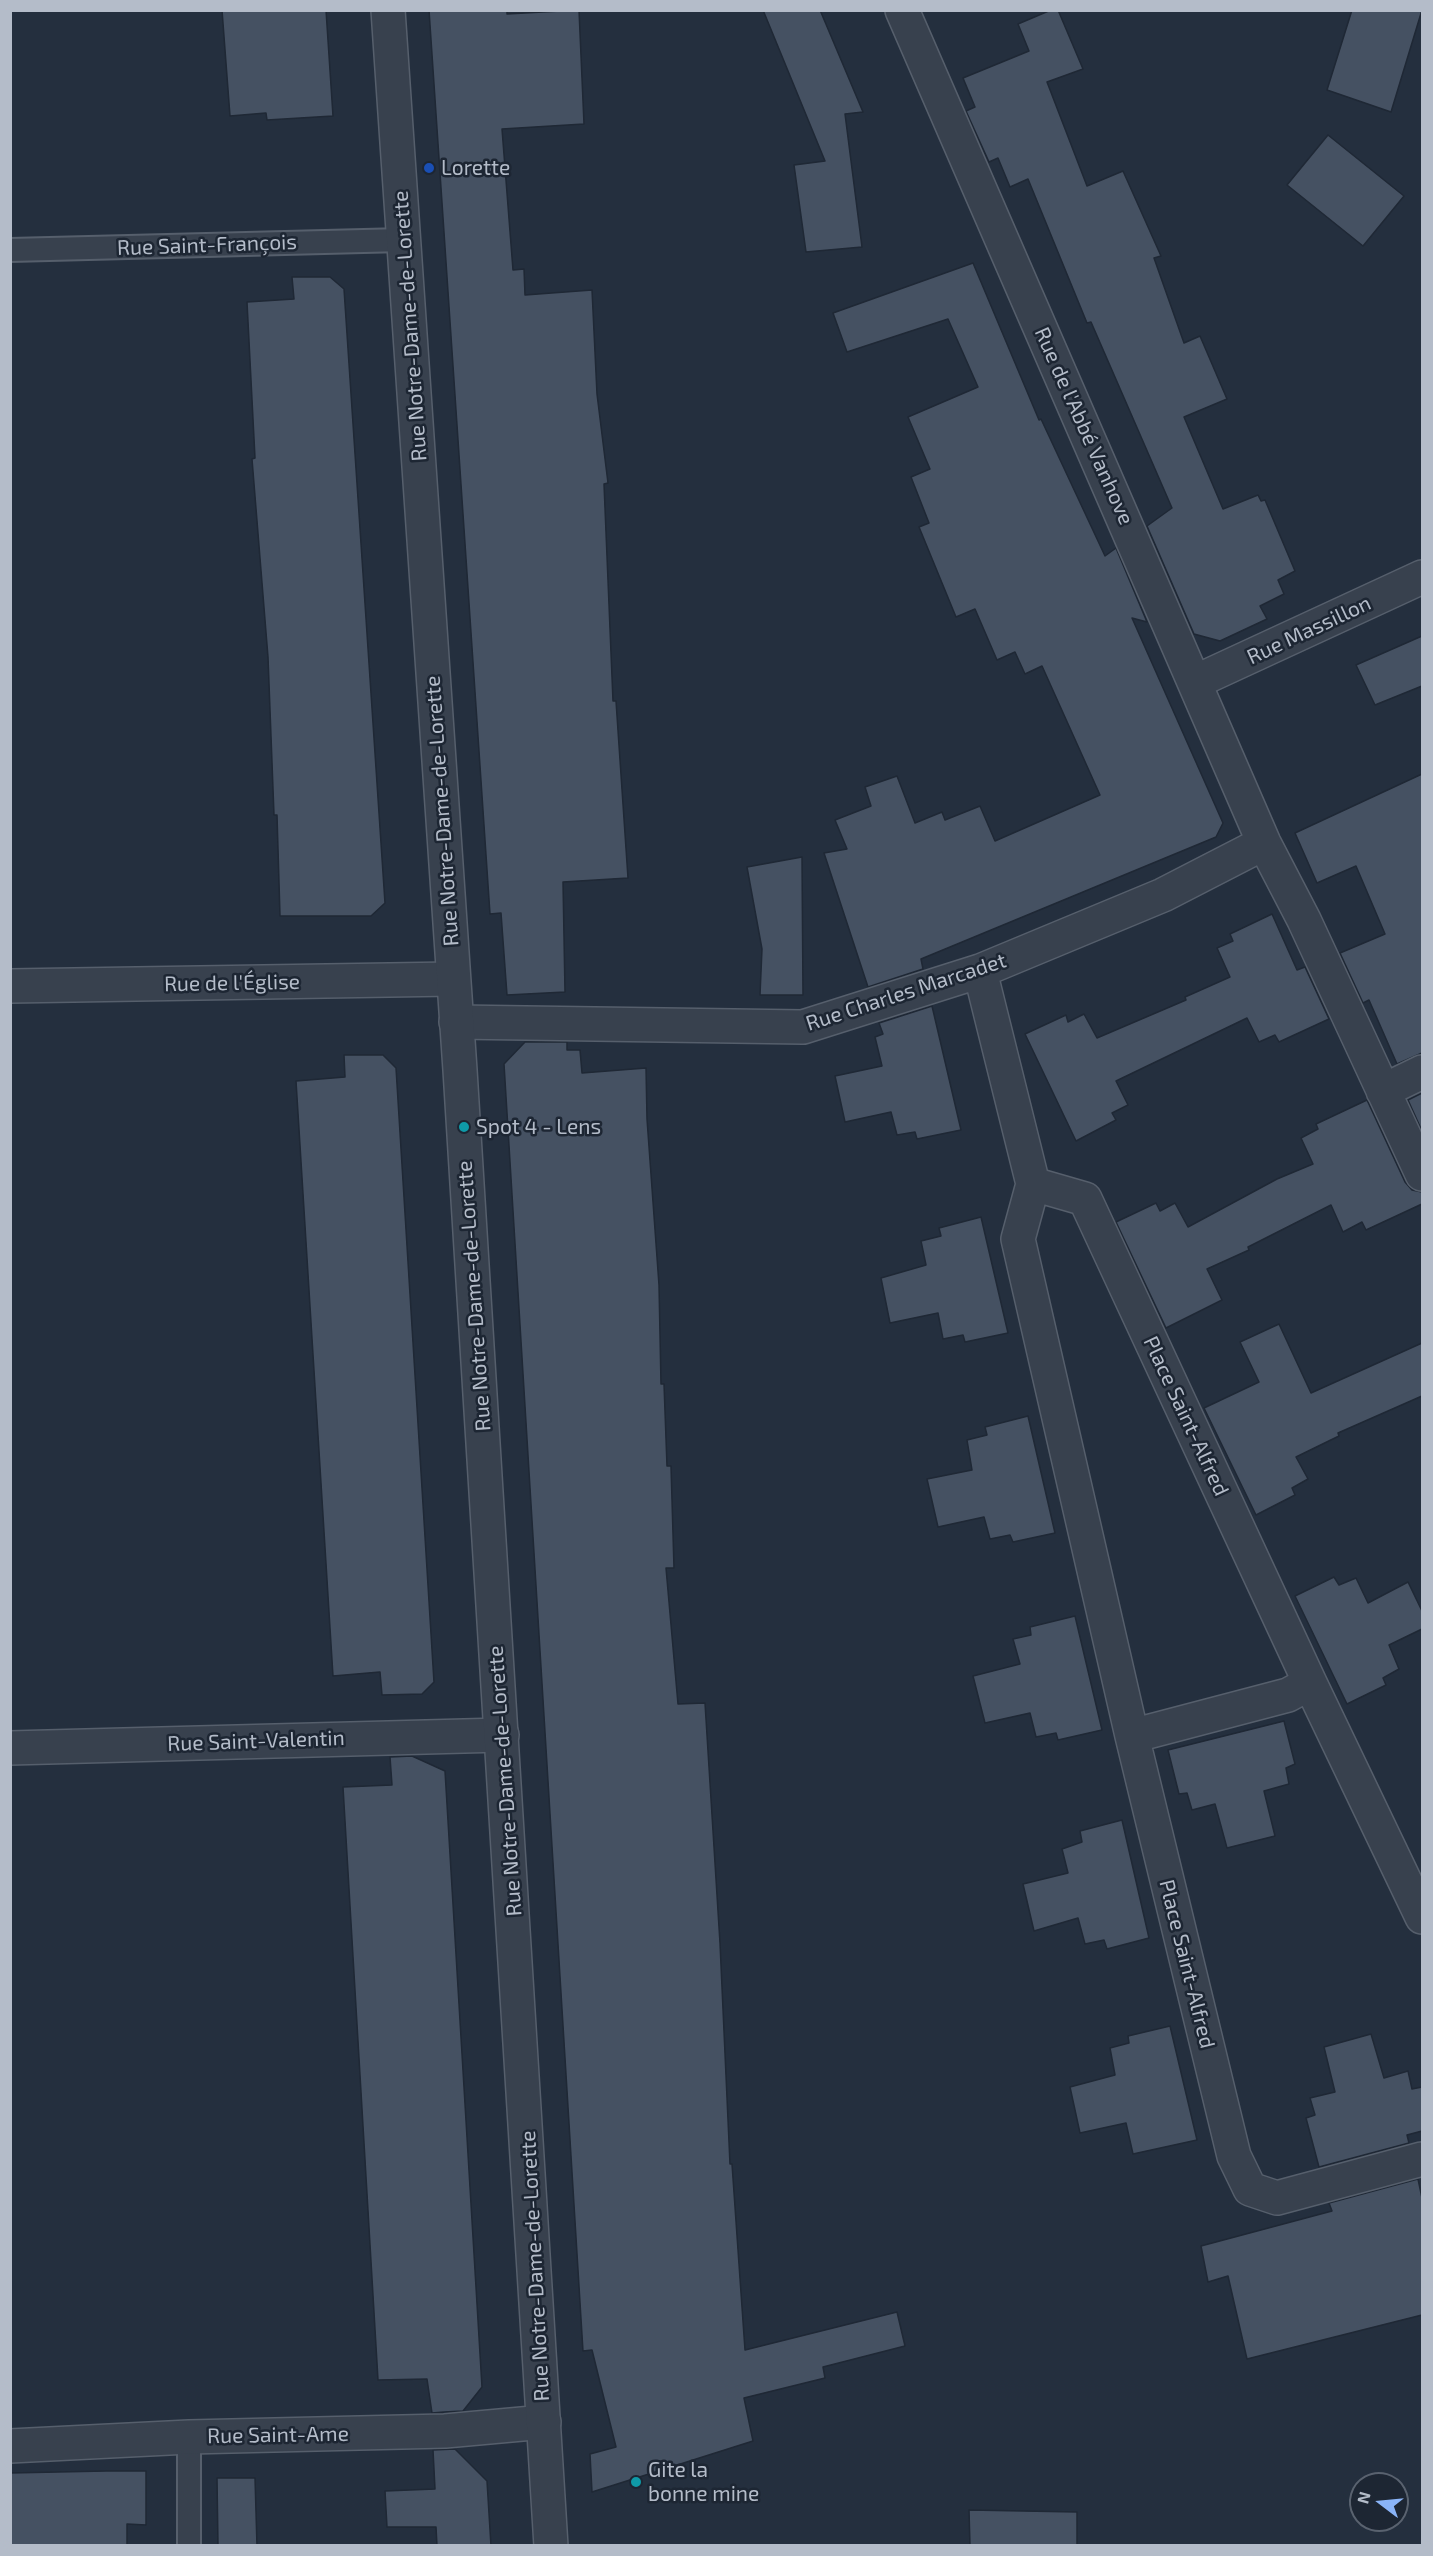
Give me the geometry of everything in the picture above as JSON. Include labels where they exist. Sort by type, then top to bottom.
[{"type":"street","name":"Rue Notre-Dame-de-Lorette","points":[[388,10],[502,1735],[551,2546]]},
{"type":"street","name":"Rue de l'Abbé Vanhove","points":[[902,10],[1264,843],[1304,920],[1422,1174]]},
{"type":"street","name":"Rue Massillon","points":[[1195,682],[1422,577]]},
{"type":"street","name":"Rue Charles Marcadet","points":[[456,1022],[803,1027],[980,971],[1163,895],[1264,843]]},
{"type":"street","name":"Place Saint-Alfred","points":[[980,971],[1033,1184],[1018,1239],[1132,1736],[1234,2156],[1250,2188],[1277,2198],[1422,2159]]},
{"type":"street","name":"Rue de l'Église","points":[[10,987],[453,979]]},
{"type":"street","points":[[1383,1091],[1422,1072]]},
{"type":"street","name":"Place Saint-Alfred","points":[[1033,1184],[1086,1199],[1310,1683],[1422,1917]]},
{"type":"street","points":[[1132,1736],[1288,1695],[1310,1683]]},
{"type":"street","name":"Rue Saint-Valentin","points":[[10,1748],[502,1735]]},
{"type":"street","name":"Rue Saint-Ame","points":[[10,2446],[189,2437],[445,2431],[544,2422]]},
{"type":"lane","name":"Rue Saint-François","points":[[10,250],[403,240]]},
{"type":"lane","points":[[189,2437],[189,2546]]},
{"type":"building","points":[[222,10],[326,10],[333,116],[267,120],[266,113],[230,116]]},
{"type":"building","points":[[429,10],[507,10],[507,14],[579,10],[584,124],[502,129],[513,270],[524,269],[525,295],[592,290],[597,394],[608,483],[604,484],[613,701],[616,701],[628,878],[563,882],[565,992],[507,995],[501,913],[490,914]]},
{"type":"building","points":[[763,10],[820,10],[863,112],[845,114],[862,247],[806,252],[794,165],[825,161]]},
{"type":"building","points":[[1051,10],[1058,10],[1083,69],[1047,82],[1087,186],[1123,171],[1161,256],[1154,258],[1184,343],[1200,336],[1227,399],[1184,417],[1223,509],[1258,495],[1261,501],[1265,500],[1295,571],[1278,580],[1284,594],[1260,606],[1267,619],[1220,641],[1194,634],[1147,526],[1172,508],[1091,322],[1087,323],[1028,179],[1010,187],[998,158],[989,162],[966,111],[975,107],[963,78],[1029,51],[1018,24]]},
{"type":"building","points":[[1352,10],[1422,10],[1391,112],[1327,90]]},
{"type":"building","points":[[1328,135],[1404,196],[1363,246],[1287,185]]},
{"type":"building","points":[[973,263],[1039,420],[1041,419],[1105,556],[1116,548],[1147,622],[1132,618],[1223,823],[1216,837],[921,959],[923,969],[868,987],[824,853],[847,849],[835,820],[871,806],[865,787],[897,776],[915,823],[942,812],[945,820],[980,806],[995,841],[1100,795],[1042,666],[1025,674],[1015,652],[997,660],[975,609],[956,617],[919,527],[929,523],[911,477],[930,469],[908,417],[978,387],[948,319],[847,352],[833,313]]},
{"type":"building","points":[[292,277],[330,277],[344,289],[385,903],[371,916],[280,916],[268,657],[252,459],[255,458],[247,302],[294,299]]},
{"type":"building","points":[[1422,636],[1422,686],[1375,705],[1356,665]]},
{"type":"building","points":[[1422,774],[1422,1053],[1397,1064],[1369,1000],[1363,1003],[1340,953],[1385,934],[1356,866],[1317,883],[1295,833]]},
{"type":"building","points":[[802,857],[803,995],[760,995],[762,949],[747,867]]},
{"type":"building","points":[[1272,914],[1297,970],[1305,967],[1329,1019],[1279,1042],[1275,1035],[1259,1042],[1247,1018],[1116,1081],[1128,1105],[1112,1113],[1116,1120],[1076,1141],[1025,1034],[1066,1015],[1068,1022],[1084,1014],[1097,1038],[1186,1000],[1185,997],[1230,977],[1217,948],[1233,941],[1230,934]]},
{"type":"building","points":[[932,1006],[961,1130],[917,1139],[915,1132],[897,1135],[891,1112],[845,1122],[835,1076],[882,1066],[875,1037],[883,1034],[879,1023]]},
{"type":"building","points":[[525,1042],[567,1042],[567,1050],[580,1050],[582,1073],[646,1068],[647,1119],[659,1285],[661,1384],[664,1384],[667,1466],[671,1466],[674,1568],[666,1568],[678,1704],[705,1703],[720,1943],[730,2164],[732,2164],[745,2350],[897,2312],[905,2346],[823,2367],[825,2378],[744,2398],[753,2441],[592,2492],[590,2454],[616,2447],[592,2350],[583,2351],[504,1064]]},
{"type":"building","points":[[344,1055],[383,1055],[396,1068],[434,1682],[422,1694],[382,1695],[380,1672],[333,1676],[296,1081],[345,1077]]},
{"type":"building","points":[[1422,1093],[1422,1131],[1408,1100]]},
{"type":"building","points":[[1367,1100],[1405,1182],[1412,1190],[1422,1192],[1422,1204],[1366,1230],[1362,1222],[1343,1232],[1331,1205],[1248,1247],[1249,1250],[1207,1269],[1222,1300],[1166,1328],[1116,1222],[1156,1203],[1160,1211],[1175,1203],[1188,1227],[1277,1179],[1313,1164],[1301,1138],[1318,1129],[1316,1124]]},
{"type":"building","points":[[981,1217],[1008,1333],[965,1342],[963,1335],[943,1339],[938,1313],[890,1323],[881,1278],[926,1265],[921,1241],[941,1236],[939,1228]]},
{"type":"building","points":[[1279,1324],[1311,1393],[1422,1343],[1422,1396],[1338,1433],[1339,1436],[1296,1457],[1308,1479],[1292,1488],[1295,1495],[1256,1515],[1204,1408],[1259,1382],[1240,1342]]},
{"type":"building","points":[[1028,1416],[1055,1533],[1013,1542],[1010,1535],[990,1539],[984,1517],[938,1527],[927,1479],[972,1470],[967,1440],[987,1435],[985,1427]]},
{"type":"building","points":[[1334,1577],[1339,1585],[1356,1578],[1368,1603],[1408,1582],[1422,1611],[1422,1629],[1389,1645],[1399,1669],[1383,1678],[1386,1685],[1347,1704],[1295,1596]]},
{"type":"building","points":[[1075,1616],[1102,1730],[1058,1740],[1056,1733],[1036,1737],[1030,1713],[985,1723],[973,1676],[1020,1664],[1013,1639],[1031,1635],[1030,1627]]},
{"type":"building","points":[[1284,1721],[1295,1764],[1286,1768],[1289,1784],[1264,1791],[1275,1836],[1227,1848],[1215,1804],[1192,1810],[1187,1793],[1179,1794],[1168,1750]]},
{"type":"building","points":[[412,1756],[445,1771],[482,2387],[463,2411],[432,2413],[427,2379],[378,2380],[343,1787],[392,1785],[390,1757]]},
{"type":"building","points":[[1122,1820],[1149,1938],[1107,1949],[1104,1940],[1085,1944],[1078,1918],[1034,1931],[1023,1884],[1068,1873],[1062,1849],[1082,1842],[1080,1831]]},
{"type":"building","points":[[1170,2026],[1197,2140],[1133,2154],[1126,2123],[1080,2133],[1070,2087],[1115,2075],[1110,2048],[1129,2043],[1128,2036]]},
{"type":"building","points":[[1371,2034],[1384,2078],[1408,2071],[1412,2089],[1422,2087],[1422,2131],[1407,2135],[1409,2143],[1319,2167],[1306,2118],[1315,2115],[1310,2098],[1335,2092],[1324,2047]]},
{"type":"building","points":[[1418,2179],[1422,2198],[1422,2315],[1247,2359],[1228,2276],[1208,2282],[1201,2246],[1332,2211],[1329,2203]]},
{"type":"building","points":[[455,2449],[487,2481],[491,2546],[437,2546],[436,2527],[387,2527],[385,2491],[435,2489],[433,2450]]},
{"type":"building","points":[[146,2471],[146,2525],[127,2524],[127,2546],[10,2546],[10,2473]]},
{"type":"building","points":[[217,2478],[255,2478],[257,2546],[218,2546]]},
{"type":"building","points":[[969,2510],[1077,2512],[1077,2546],[970,2546]]},
{"type":"place","name":"Lorette","points":[[429,168]]},
{"type":"place","name":"Spot 4 - Lens","points":[[464,1127]]},
{"type":"place","name":"Gite la bonne mine","points":[[636,2482]]}]
